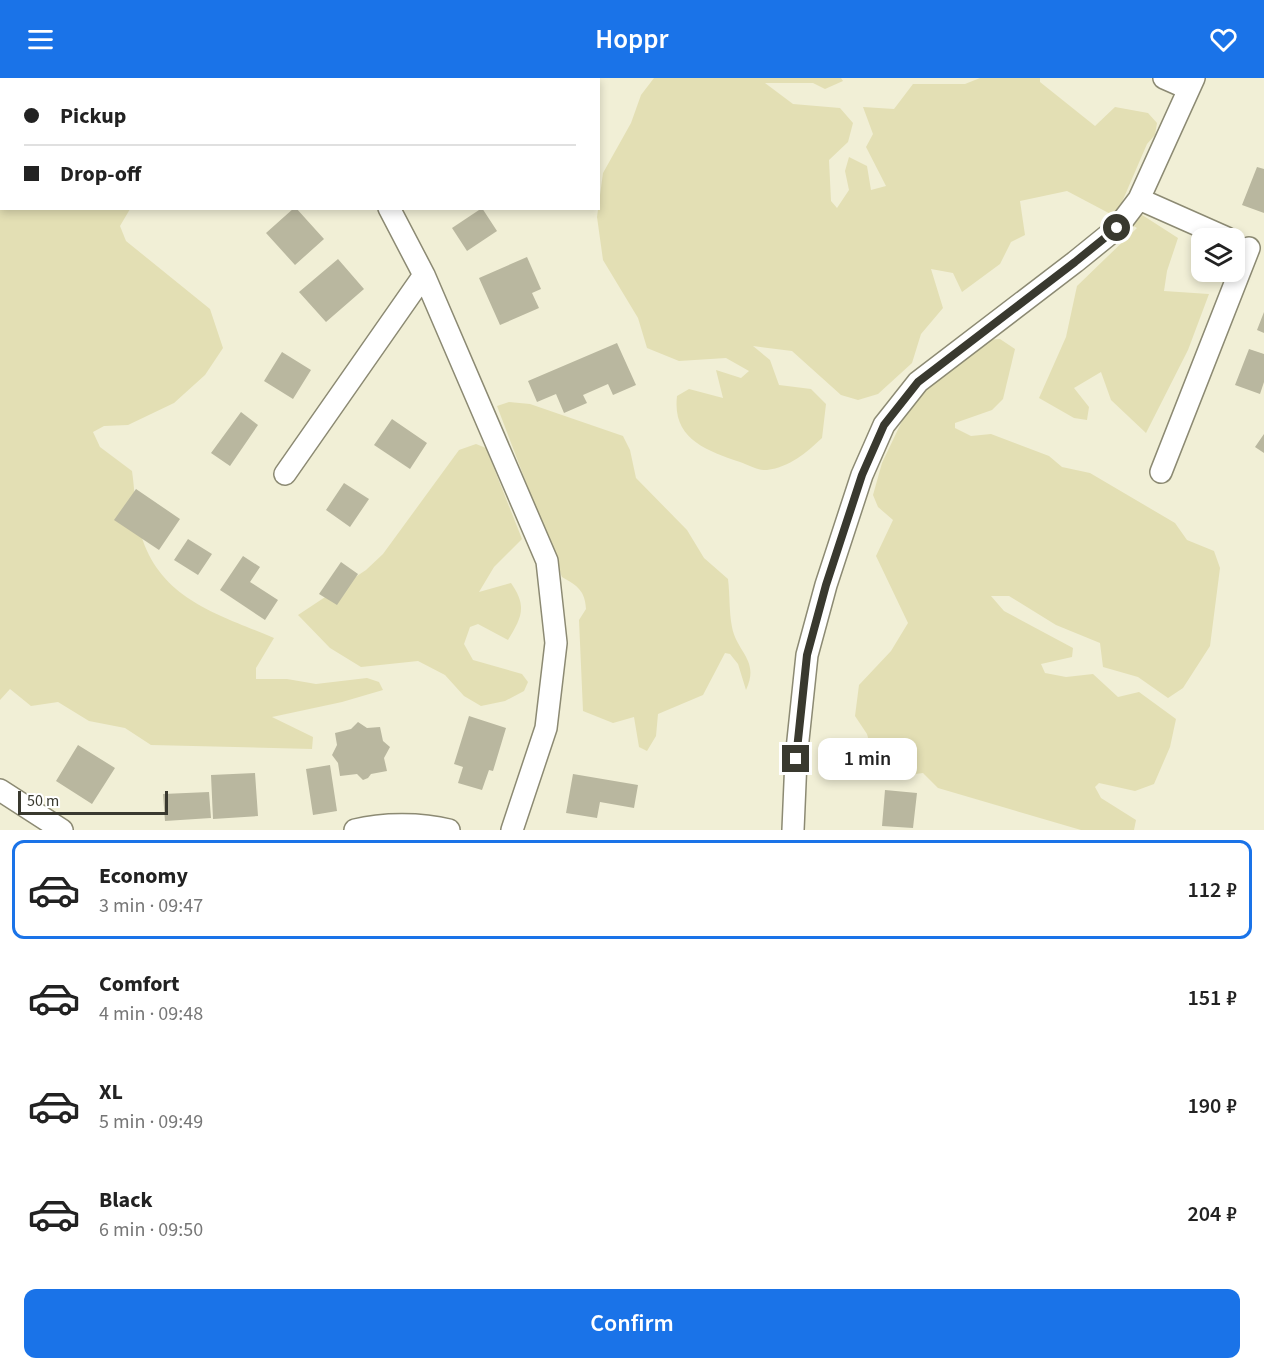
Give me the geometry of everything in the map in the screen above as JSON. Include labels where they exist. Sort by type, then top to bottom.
[{"type":"street","points":[[793,830],[796,759],[807,655],[826,585],[862,475],[884,425],[918,382],[1117,228],[1139,199],[1191,84],[1164,78]]},
{"type":"street","points":[[1139,199],[1204,228]]},
{"type":"street","points":[[390,210],[424,275],[547,561],[556,643],[546,728],[512,830]]},
{"type":"street","points":[[1161,472],[1249,248]]},
{"type":"street","points":[[285,474],[424,275]]},
{"type":"street","points":[[0,790],[62,830]]},
{"type":"street","points":[[355,830],[368,827],[432,826],[449,830]]},
{"type":"shaded area","points":[[654,78],[841,78],[843,81],[825,89],[813,83],[765,83],[793,104],[840,108],[853,123],[848,142],[829,160],[831,201],[837,208],[849,190],[845,171],[849,157],[867,166],[871,190],[886,186],[866,147],[873,134],[863,107],[894,109],[913,84],[965,84],[980,78],[1040,78],[1040,82],[1095,126],[1115,107],[1148,113],[1157,123],[1155,135],[1147,144],[1122,202],[1178,238],[1167,271],[1164,291],[1209,294],[1188,350],[1146,433],[1111,400],[1101,372],[1074,388],[1089,407],[1087,420],[1074,418],[1039,398],[1066,337],[1077,286],[1137,228],[1067,191],[1020,201],[1025,235],[1011,242],[1000,264],[962,292],[953,273],[931,269],[943,308],[921,334],[912,363],[878,394],[858,400],[841,395],[792,351],[753,346],[770,360],[779,385],[811,389],[826,404],[822,438],[797,458],[783,466],[761,470],[715,453],[694,441],[680,423],[677,396],[689,389],[723,398],[716,370],[741,378],[749,371],[726,358],[679,361],[647,348],[638,318],[603,260],[597,217],[598,210],[600,210],[603,173],[631,123],[641,95]]},
{"type":"shaded area","points":[[0,210],[129,210],[120,226],[126,241],[210,309],[223,348],[205,375],[174,403],[128,425],[104,426],[93,432],[100,447],[132,471],[139,527],[150,557],[162,575],[194,602],[274,638],[256,668],[256,679],[287,679],[316,684],[367,678],[379,682],[383,690],[342,702],[272,717],[313,737],[312,749],[151,745],[125,728],[89,721],[58,702],[31,706],[10,689],[0,700]]},
{"type":"shaded area","points":[[1000,339],[1015,349],[1003,399],[992,410],[955,423],[955,428],[971,436],[991,434],[1049,456],[1062,467],[1090,473],[1175,523],[1187,540],[1214,551],[1220,568],[1210,646],[1183,688],[1168,698],[1138,677],[1103,667],[1100,643],[1056,625],[1009,596],[991,596],[1004,611],[1073,648],[1072,657],[1041,664],[1045,673],[1066,677],[1093,674],[1118,697],[1139,692],[1176,719],[1170,747],[1154,784],[1135,791],[1099,783],[1095,787],[1101,798],[1136,820],[1134,830],[1081,830],[938,788],[923,773],[893,777],[884,775],[876,766],[867,734],[855,716],[859,685],[891,651],[908,623],[876,556],[893,520],[878,507],[873,495],[882,463],[902,421],[947,354],[968,341]]},
{"type":"shaded area","points":[[509,402],[530,404],[623,436],[630,450],[636,478],[687,530],[704,558],[728,579],[732,627],[749,664],[750,680],[746,690],[738,664],[730,654],[725,653],[703,695],[658,714],[656,736],[647,751],[639,747],[634,717],[613,723],[583,711],[579,620],[586,609],[584,598],[580,590],[562,577],[497,406]]},
{"type":"shaded area","points":[[476,444],[486,448],[522,539],[494,567],[479,592],[511,583],[520,599],[521,612],[508,640],[478,624],[470,627],[464,644],[473,660],[522,674],[528,682],[524,691],[505,701],[481,706],[464,696],[445,675],[418,661],[361,667],[330,648],[298,615],[366,570],[383,554],[459,450]]},
{"type":"building","points":[[1257,167],[1264,169],[1264,213],[1242,205]]},
{"type":"building","points":[[292,210],[298,210],[324,239],[295,265],[266,233]]},
{"type":"building","points":[[479,210],[483,210],[497,231],[467,251],[452,228]]},
{"type":"building","points":[[527,257],[541,289],[532,293],[539,308],[500,325],[479,278]]},
{"type":"building","points":[[338,259],[364,289],[326,322],[299,292]]},
{"type":"building","points":[[1264,312],[1264,333],[1257,330]]},
{"type":"building","points":[[617,343],[636,385],[613,395],[608,384],[583,395],[587,403],[564,413],[556,394],[537,402],[528,381]]},
{"type":"building","points":[[1249,349],[1264,354],[1264,382],[1260,394],[1235,385]]},
{"type":"building","points":[[282,352],[311,370],[293,399],[264,381]]},
{"type":"building","points":[[241,412],[258,425],[230,466],[211,453]]},
{"type":"building","points":[[392,419],[427,443],[410,469],[374,445]]},
{"type":"building","points":[[1264,434],[1264,453],[1255,447]]},
{"type":"building","points":[[344,483],[369,499],[350,527],[326,510]]},
{"type":"building","points":[[136,489],[180,519],[159,550],[114,520]]},
{"type":"building","points":[[188,539],[212,554],[198,575],[174,560]]},
{"type":"building","points":[[243,556],[260,567],[250,582],[278,600],[265,620],[220,590]]},
{"type":"building","points":[[341,562],[358,574],[337,605],[319,594]]},
{"type":"building","points":[[469,716],[506,728],[493,771],[489,770],[482,790],[458,783],[463,767],[454,764]]},
{"type":"building","points":[[358,722],[367,728],[380,727],[383,741],[390,747],[384,758],[387,771],[371,774],[363,780],[357,774],[340,776],[338,763],[332,755],[337,745],[335,733],[351,729]]},
{"type":"building","points":[[78,745],[115,768],[92,804],[56,781]]},
{"type":"building","points":[[330,765],[337,811],[313,815],[306,769]]},
{"type":"building","points":[[255,773],[258,816],[213,819],[211,775]]},
{"type":"building","points":[[573,774],[638,785],[634,808],[600,802],[597,818],[566,813]]},
{"type":"building","points":[[885,790],[917,793],[913,828],[882,826]]},
{"type":"building","points":[[209,792],[211,818],[165,821],[163,794]]},
{"type":"route","points":[[796,759],[807,655],[826,585],[862,475],[884,425],[918,382],[1117,228]]}]
